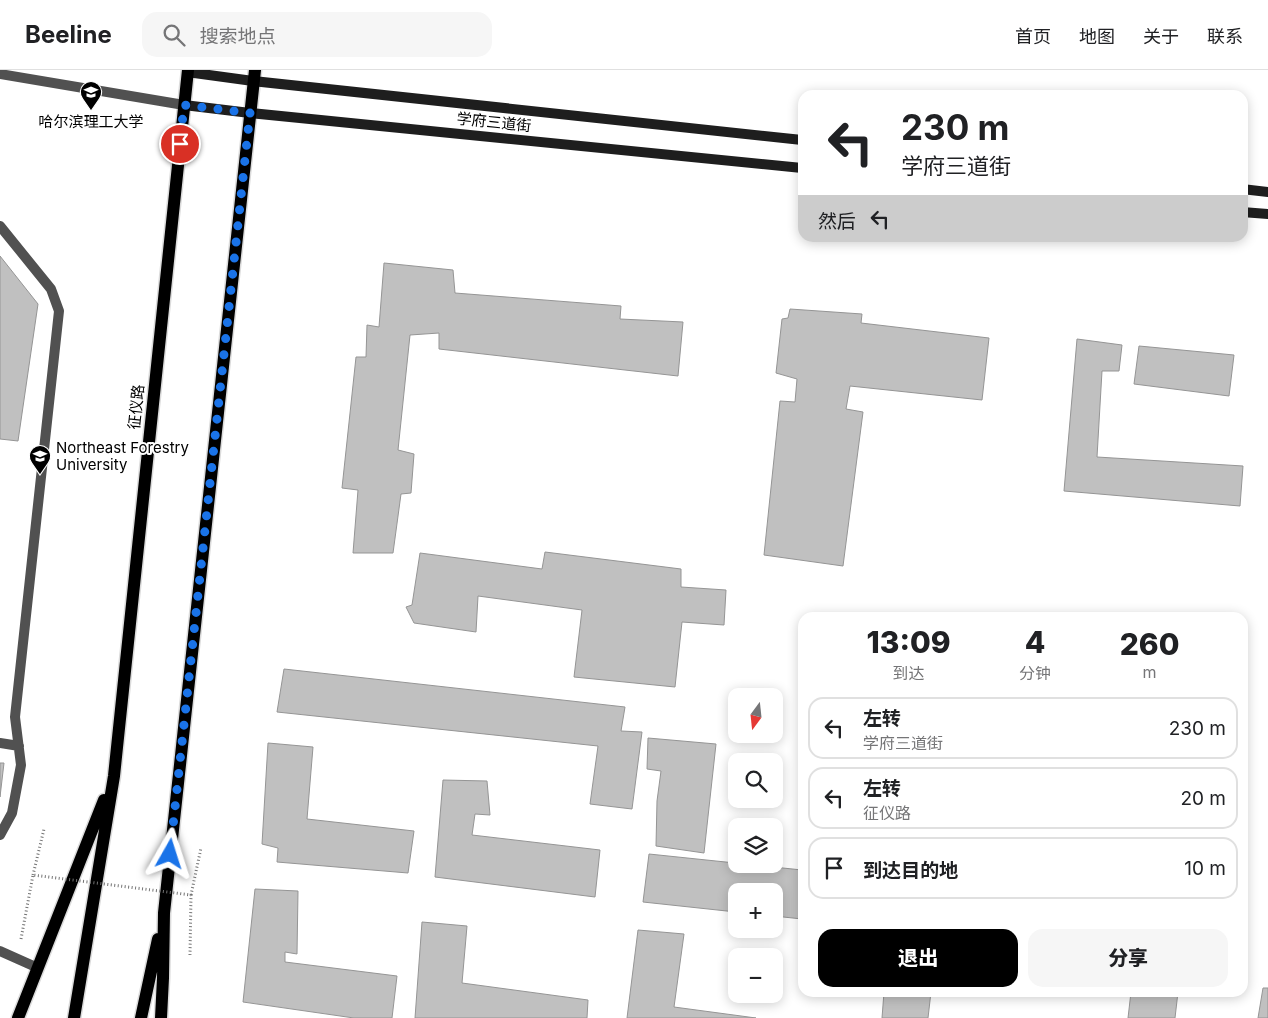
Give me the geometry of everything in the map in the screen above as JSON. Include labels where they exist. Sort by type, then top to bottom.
[{"type":"main road","name":"学府三道街","points":[[187,71],[254,75],[798,140]]},
{"type":"main road","name":"征仪路","points":[[114,776],[187,71]]},
{"type":"main road","points":[[161,1018],[164,912],[254,75]]},
{"type":"main road","name":"学府三道街","points":[[184,105],[798,168]]},
{"type":"main road","points":[[1248,190],[1268,192]]},
{"type":"main road","points":[[1248,212],[1268,214]]},
{"type":"main road","points":[[18,1018],[114,776]]},
{"type":"main road","points":[[74,1018],[114,776]]},
{"type":"main road","points":[[141,1018],[164,912]]},
{"type":"street","points":[[0,74],[184,105]]},
{"type":"street","points":[[0,226],[51,289],[59,311],[15,717],[22,765],[12,813],[0,835]]},
{"type":"street","points":[[0,743],[19,746]]},
{"type":"street","points":[[0,951],[38,968]]},
{"type":"path","points":[[21,939],[32,876],[44,830]]},
{"type":"path","points":[[190,955],[191,894],[201,848]]},
{"type":"path","points":[[32,876],[191,894]]},
{"type":"building","points":[[0,256],[38,304],[18,441],[0,439]]},
{"type":"building","points":[[384,263],[453,270],[455,293],[621,306],[620,319],[683,322],[678,376],[439,349],[439,333],[410,335],[398,450],[414,454],[411,493],[401,494],[393,553],[353,553],[358,490],[342,488],[356,357],[366,357],[367,325],[379,327]]},
{"type":"building","points":[[790,309],[862,314],[861,323],[989,338],[982,400],[850,386],[846,409],[863,412],[843,566],[764,555],[780,401],[795,402],[797,379],[776,373],[782,319],[788,318]]},
{"type":"building","points":[[1077,339],[1122,345],[1119,371],[1102,371],[1097,457],[1243,466],[1240,506],[1064,491]]},
{"type":"building","points":[[1139,346],[1234,355],[1229,396],[1134,384]]},
{"type":"building","points":[[545,552],[681,569],[681,587],[726,590],[724,625],[682,622],[675,687],[574,677],[582,610],[478,596],[476,632],[414,623],[406,607],[412,605],[420,553],[542,569]]},
{"type":"building","points":[[284,669],[625,707],[621,731],[642,732],[632,809],[590,804],[598,746],[277,712]]},
{"type":"building","points":[[648,738],[716,744],[704,853],[656,846],[657,801],[661,771],[647,769]]},
{"type":"building","points":[[268,743],[313,747],[307,819],[414,831],[408,873],[277,862],[278,848],[262,844]]},
{"type":"building","points":[[0,763],[4,763],[0,797]]},
{"type":"building","points":[[443,780],[487,781],[490,815],[475,814],[472,835],[600,850],[595,897],[435,877]]},
{"type":"building","points":[[649,854],[728,862],[728,873],[783,873],[783,868],[798,870],[798,919],[783,917],[783,883],[728,883],[728,911],[643,902]]},
{"type":"building","points":[[255,889],[298,891],[297,954],[285,952],[285,962],[397,976],[392,1018],[354,1018],[243,1002]]},
{"type":"building","points":[[422,922],[467,926],[462,983],[588,1000],[587,1018],[415,1018]]},
{"type":"building","points":[[638,930],[684,934],[674,1007],[756,1018],[627,1018]]},
{"type":"building","points":[[1263,988],[1268,988],[1268,1018],[1258,1018]]},
{"type":"building","points":[[884,997],[930,997],[928,1018],[882,1018]]},
{"type":"building","points":[[1130,997],[1177,997],[1175,1018],[1128,1018]]},
{"type":"place","name":"哈尔滨理工大学","points":[[91,111]]},
{"type":"place","name":"Northeast Forestry University","points":[[40,475]]},
{"type":"route","points":[[170,854],[250,113],[184,105],[180,144]]}]
